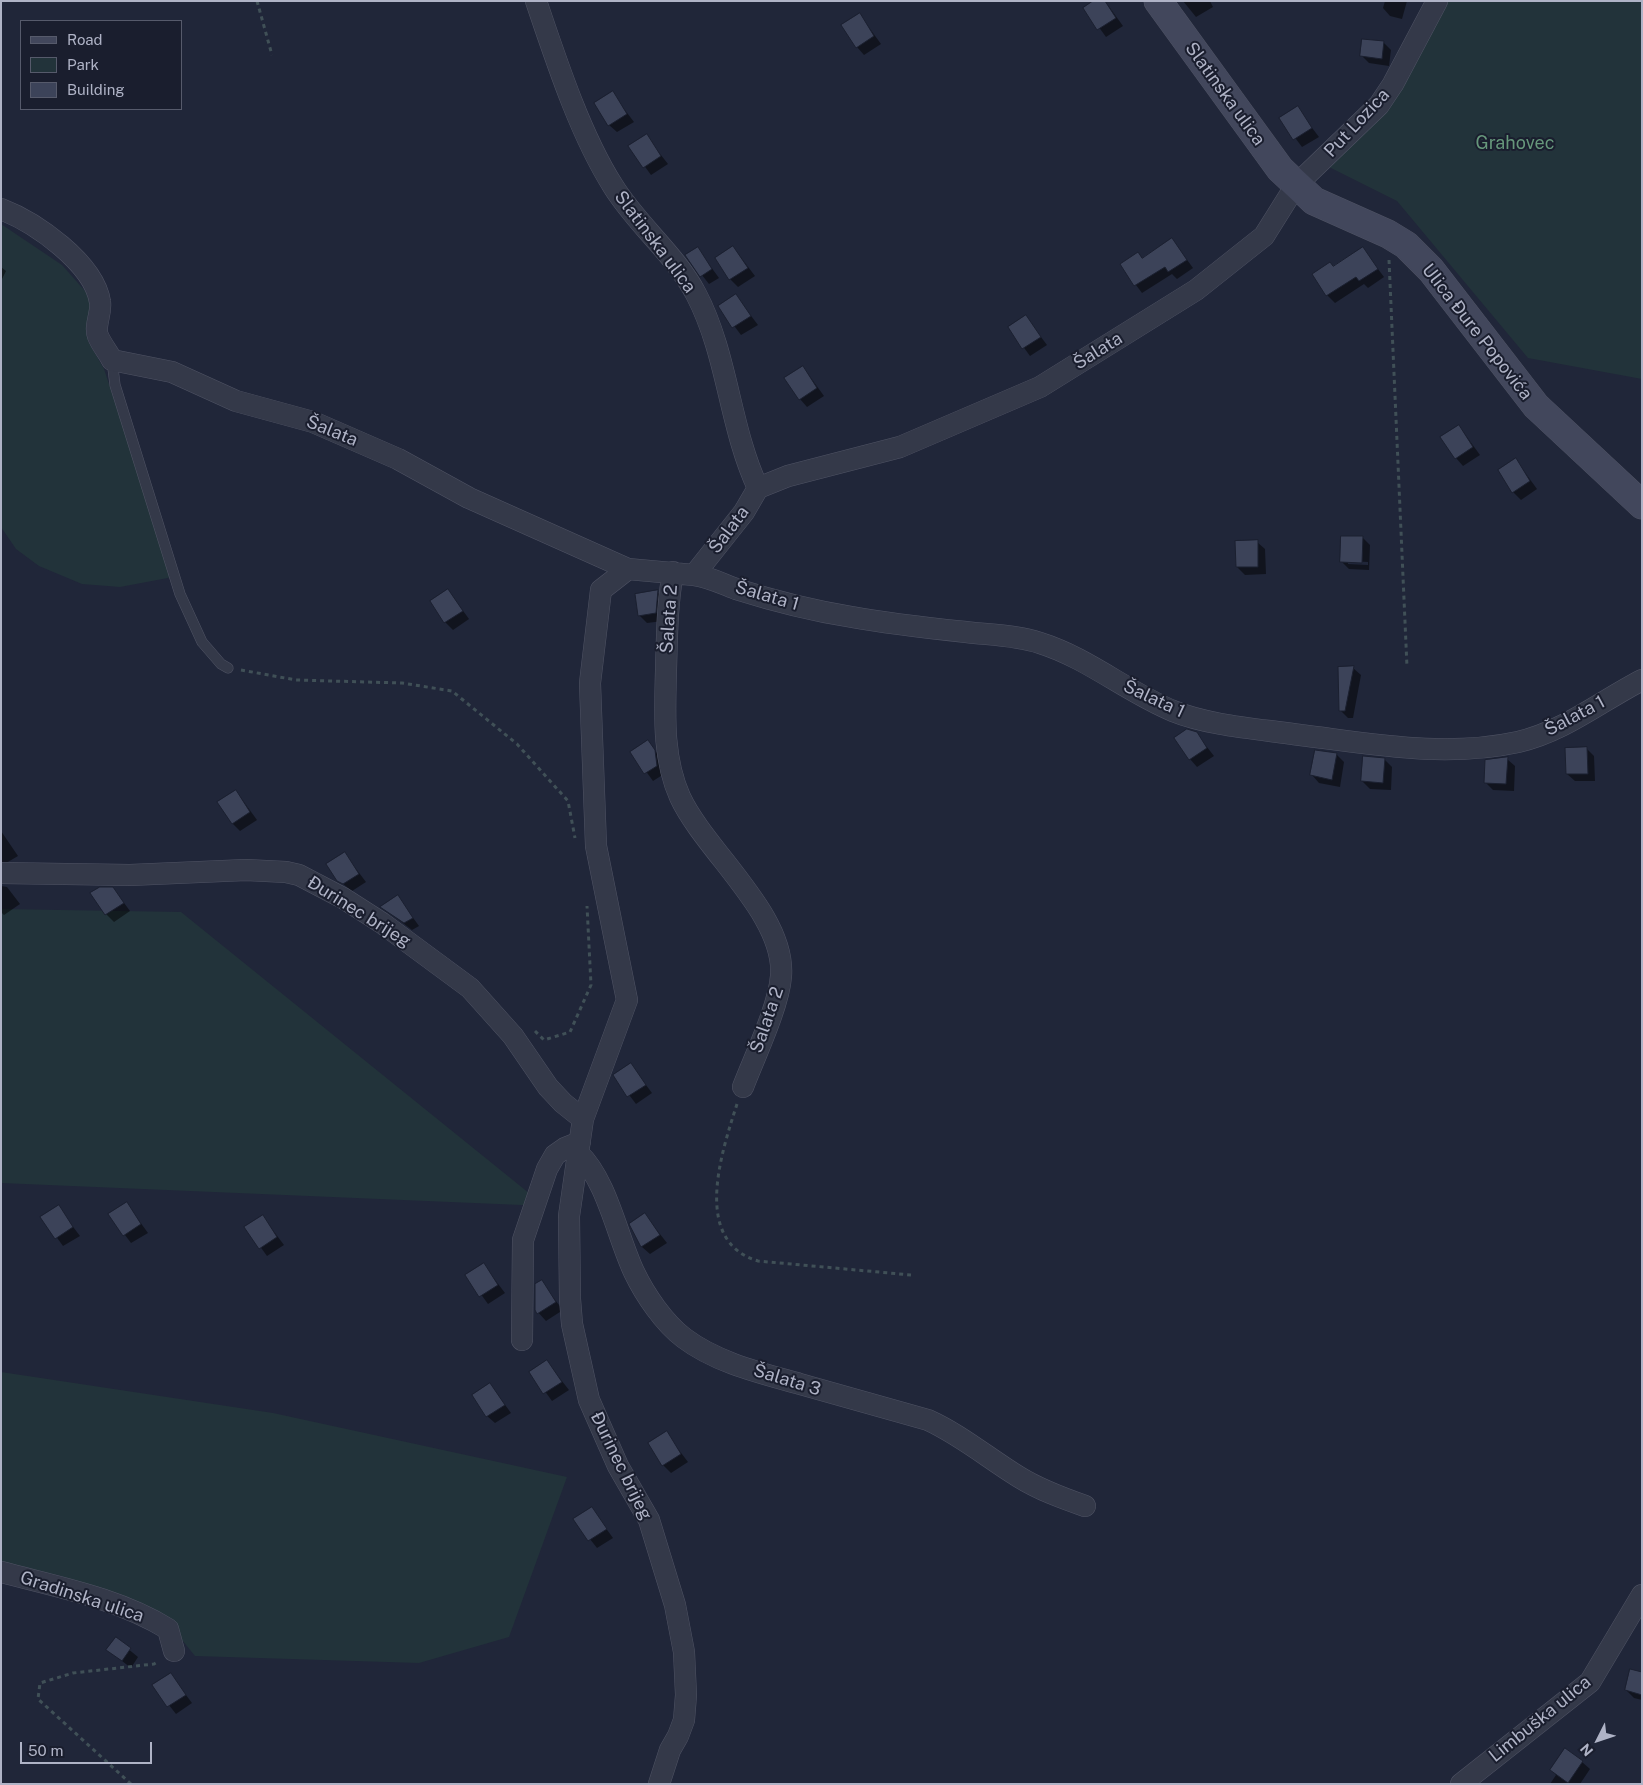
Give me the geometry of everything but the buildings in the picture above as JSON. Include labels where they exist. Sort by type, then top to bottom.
[{"type":"street","name":"Slatinska ulica","points":[[536,1],[580,120],[612,185],[628,208],[684,274],[709,321],[739,439],[758,488]]},
{"type":"street","name":"Slatinska ulica","points":[[1158,1],[1274,162],[1296,185]]},
{"type":"street","name":"Put Lozica","points":[[1296,185],[1379,105],[1393,84],[1436,1]]},
{"type":"street","name":"Šalata","points":[[112,360],[172,372],[236,401],[313,422],[398,458],[469,498],[628,569],[694,575],[744,512],[758,488],[788,476],[900,447],[1040,387],[1196,290],[1264,236],[1296,185]]},
{"type":"street","name":"Ulica Đure Popovića","points":[[1296,185],[1314,201],[1388,234],[1406,245],[1431,270],[1536,406],[1642,505]]},
{"type":"street","points":[[1,209],[18,216],[78,261],[94,284],[100,302],[97,335],[112,360]]},
{"type":"street","name":"Đurinec brijeg","points":[[628,569],[601,590],[590,683],[596,846],[627,1000],[583,1119],[569,1216],[568,1249],[572,1324],[590,1400],[618,1466],[649,1520],[675,1605],[684,1652],[686,1695],[684,1720],[670,1750],[659,1784]]},
{"type":"street","name":"Šalata 2","points":[[672,572],[668,604],[665,731],[674,780],[694,821],[760,911],[774,937],[780,963],[779,989],[743,1087]]},
{"type":"street","name":"Šalata 1","points":[[694,575],[708,576],[735,588],[793,605],[852,617],[1039,642],[1105,674],[1145,698],[1174,712],[1253,729],[1361,742],[1382,747],[1426,750],[1464,749],[1517,742],[1550,732],[1642,680]]},
{"type":"street","name":"Đurinec brijeg","points":[[1,873],[130,876],[246,870],[278,871],[299,875],[343,898],[382,923],[470,988],[513,1036],[548,1087],[563,1103],[583,1119]]},
{"type":"street","points":[[522,1340],[523,1240],[548,1169],[555,1155],[566,1148],[579,1148]]},
{"type":"street","name":"Šalata 3","points":[[579,1148],[598,1182],[634,1273],[654,1306],[683,1337],[714,1356],[764,1374],[928,1420],[951,1431],[1020,1477],[1047,1492],[1085,1506]]},
{"type":"street","name":"Gradinska ulica","points":[[1,1572],[89,1596],[151,1618],[168,1629],[174,1651]]},
{"type":"street","name":"Limbuška ulica","points":[[1462,1784],[1590,1682],[1642,1594]]},
{"type":"lane","points":[[112,360],[115,385],[180,594],[202,642],[220,664],[228,668]]},
{"type":"path","points":[[257,1],[272,55]]},
{"type":"path","points":[[1388,234],[1408,667]]},
{"type":"path","points":[[228,668],[296,680],[402,684],[452,691],[517,744],[568,800],[575,839]]},
{"type":"path","points":[[530,1026],[544,1040],[570,1032],[591,985],[586,897]]},
{"type":"path","points":[[743,1087],[728,1131],[715,1197],[722,1232],[729,1241],[752,1259],[758,1261],[911,1275]]},
{"type":"path","points":[[131,1784],[38,1699],[40,1683],[73,1673],[154,1664],[174,1651]]},
{"type":"green space","name":"Grahovec","points":[[1447,1],[1642,1],[1642,379],[1528,358],[1397,201],[1325,165]]},
{"type":"green space","points":[[1,224],[62,265],[86,292],[91,306],[88,341],[104,369],[173,577],[120,587],[82,584],[39,566],[16,549],[1,527]]},
{"type":"green space","points":[[1,909],[181,912],[545,1206],[1,1183]]},
{"type":"green space","points":[[1,1372],[273,1413],[567,1477],[509,1637],[419,1663],[195,1656],[161,1614],[58,1575],[1,1565]]}]
